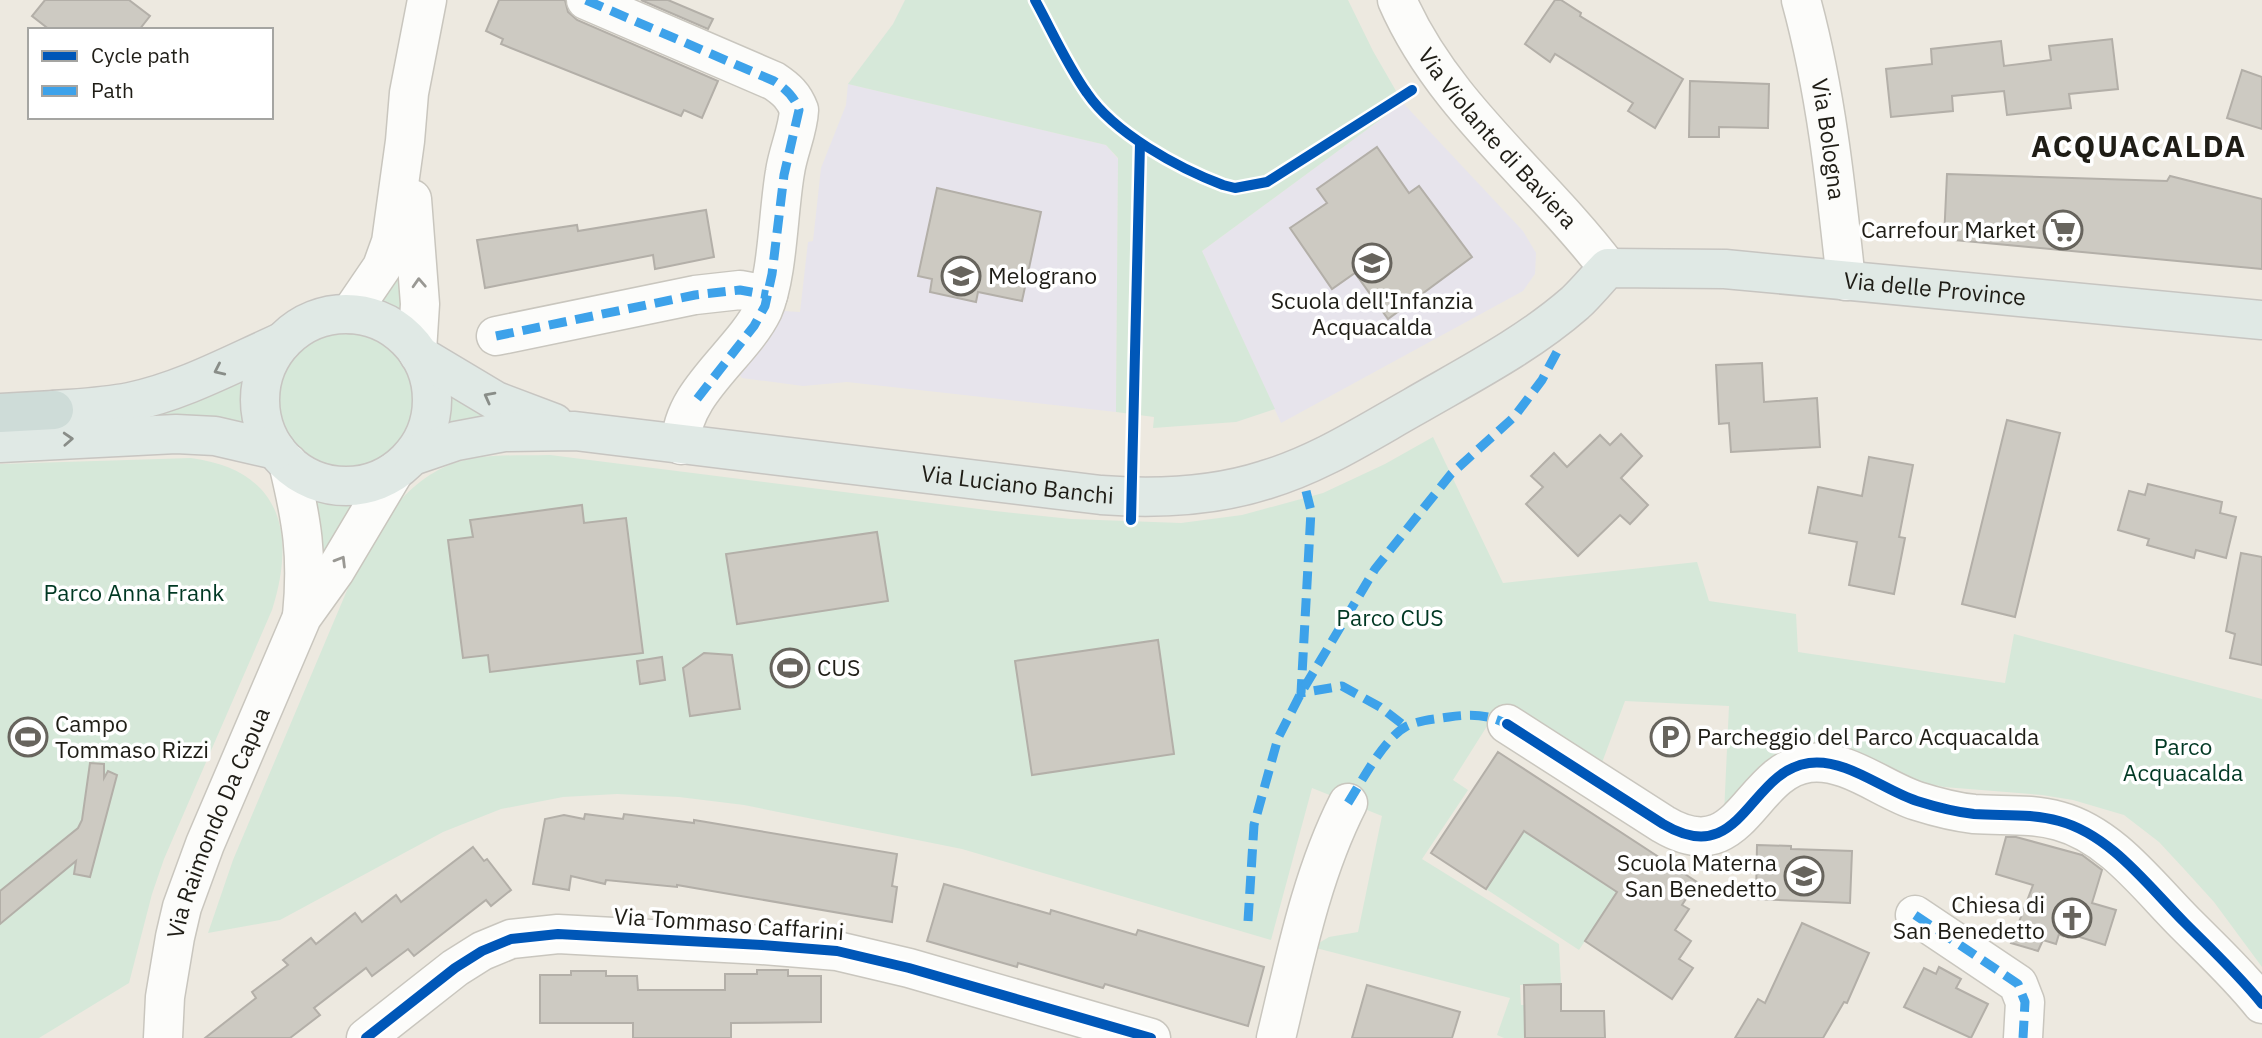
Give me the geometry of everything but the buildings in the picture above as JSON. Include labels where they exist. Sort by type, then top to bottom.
[{"type":"highway","points":[[0,413],[54,410]]},
{"type":"main road","name":"Via delle Province","points":[[1608,268],[1700,267],[2262,320]]},
{"type":"main road","name":"Via Luciano Banchi","points":[[403,464],[425,436],[432,414],[432,390],[426,368],[418,353],[398,331],[376,319],[350,314],[324,316],[301,326],[282,342],[266,367],[260,395],[263,424],[282,456],[312,479],[340,486],[368,484],[403,464],[456,441],[504,432],[576,431],[1101,495],[1164,497],[1225,490],[1265,481],[1303,467],[1380,426],[1549,323],[1577,301],[1608,268]]},
{"type":"main road","points":[[54,410],[120,403],[184,386],[282,342]]},
{"type":"main road","name":"Via Luciano Banchi","points":[[418,353],[495,401],[576,431]]},
{"type":"main road","points":[[0,443],[176,434],[215,436],[282,456]]},
{"type":"street","points":[[350,314],[387,256],[394,230],[412,71],[428,0]]},
{"type":"street","points":[[586,0],[774,81],[786,89],[799,110],[784,175],[768,295],[754,326],[687,415],[681,445]]},
{"type":"street","name":"Via Violante di Baviera","points":[[1397,0],[1416,37],[1447,85],[1573,224],[1608,268]]},
{"type":"street","name":"Via Bologna","points":[[1801,0],[1835,180],[1846,281]]},
{"type":"street","points":[[405,141],[418,261],[418,353]]},
{"type":"street","points":[[496,336],[695,295],[740,290],[768,295]]},
{"type":"street","name":"Via Raimondo Da Capua","points":[[282,456],[299,509],[306,552],[302,617]]},
{"type":"street","name":"Via Raimondo Da Capua","points":[[163,1038],[169,964],[189,887],[205,844],[302,617],[335,571],[403,464]]},
{"type":"street","points":[[1507,724],[1663,824],[1691,835],[1714,835],[1723,831],[1780,775],[1797,765],[1819,762],[1844,768],[1889,790],[1934,806],[1972,813],[2038,817],[2070,824],[2092,835],[2120,857],[2262,1004]]},
{"type":"street","points":[[1276,1038],[1299,942],[1322,866],[1349,803]]},
{"type":"street","points":[[1915,915],[2018,984],[2025,1002],[2023,1038]]},
{"type":"street","name":"Via Tommaso Caffarini","points":[[366,1038],[455,968],[482,951],[511,939],[558,934],[787,946],[856,963],[909,968],[1151,1038]]},
{"type":"shaded area","name":"Melograno","points":[[848,84],[1106,145],[1118,159],[1116,412],[847,382],[803,386],[742,378],[738,373],[739,368],[784,311],[800,312],[808,242],[813,241],[821,168],[846,105]]},
{"type":"shaded area","name":"Scuola dell'Infanzia Acquacalda","points":[[1403,103],[1523,231],[1536,253],[1535,274],[1523,291],[1281,423],[1202,251]]},
{"type":"green space","points":[[905,0],[1348,0],[1403,103],[1202,251],[1275,409],[1236,422],[1153,428],[1154,417],[1116,412],[1118,158],[1106,145],[848,84],[893,24]]},
{"type":"green space","points":[[403,261],[409,324],[371,304]]},
{"type":"green space","points":[[346,330],[372,335],[395,350],[410,373],[415,399],[410,425],[395,448],[372,463],[346,468],[320,463],[297,448],[282,425],[277,399],[282,373],[297,350],[320,335]]},
{"type":"green space","points":[[252,370],[247,395],[255,434],[161,418],[163,412]]},
{"type":"green space","points":[[443,385],[494,415],[435,435],[443,408]]},
{"type":"green space","name":"CUS","points":[[1433,437],[1503,583],[1697,562],[1709,601],[1796,614],[1798,652],[2005,683],[2014,634],[2262,699],[2262,967],[2214,902],[2185,870],[2159,842],[2124,815],[2073,800],[1944,787],[1920,782],[1867,759],[1724,814],[1729,706],[1625,701],[1600,768],[1501,704],[1453,780],[1468,790],[1422,859],[1559,944],[1561,984],[1520,985],[1521,1005],[1525,1005],[1525,1038],[1504,1038],[1497,1035],[1510,998],[1312,947],[1329,937],[1358,932],[1382,816],[1312,788],[1271,940],[962,849],[744,805],[679,797],[617,794],[563,797],[501,809],[443,832],[280,920],[208,933],[233,860],[367,543],[385,518],[417,484],[443,468],[480,457],[550,455],[995,511],[1071,519],[1181,523],[1242,515],[1323,493],[1385,464]]},
{"type":"green space","name":"Parco Anna Frank","points":[[191,458],[221,465],[245,476],[262,491],[274,509],[281,530],[282,555],[272,610],[164,859],[129,983],[39,1038],[0,1038],[0,464]]},
{"type":"green space","points":[[300,487],[340,497],[360,498],[321,562]]},
{"type":"green space","points":[[1507,813],[1650,913],[1602,915],[1579,950],[1486,889],[1513,848]]},
{"type":"marked path","points":[[586,0],[774,81],[789,93],[799,110],[784,175],[772,274],[765,306],[754,326],[693,404]]},
{"type":"marked path","points":[[496,336],[695,295],[740,290],[768,295]]},
{"type":"marked path","points":[[1248,921],[1254,825],[1278,738],[1301,693],[1375,569],[1451,474],[1514,417],[1542,380],[1559,348]]},
{"type":"marked path","points":[[1306,491],[1311,511],[1301,693],[1342,686],[1380,707],[1406,727]]},
{"type":"marked path","points":[[1348,803],[1382,750],[1407,726],[1428,720],[1472,715],[1493,718],[1507,724]]},
{"type":"marked path","points":[[1915,915],[2018,984],[2025,1002],[2023,1038]]},
{"type":"cycle path","points":[[1035,0],[1087,93],[1113,122],[1167,159],[1205,178],[1235,188],[1267,182],[1412,90]]},
{"type":"cycle path","points":[[1131,520],[1140,143]]},
{"type":"cycle path","points":[[1507,724],[1663,824],[1689,835],[1711,835],[1728,827],[1788,770],[1809,763],[1837,765],[1904,796],[1946,809],[1974,814],[2038,817],[2078,828],[2128,863],[2262,1004]]},
{"type":"cycle path","points":[[366,1038],[455,968],[482,951],[511,939],[558,934],[837,951],[909,968],[1151,1038]]},
{"type":"place","name":"Carrefour Market","points":[[2063,230]]},
{"type":"place","name":"Scuola dell'Infanzia Acquacalda","points":[[1372,263]]},
{"type":"place","name":"Melograno","points":[[961,276]]},
{"type":"place","name":"CUS","points":[[790,668]]},
{"type":"place","name":"Campo Tommaso Rizzi","points":[[28,737]]},
{"type":"place","name":"Parcheggio del Parco Acquacalda","points":[[1670,737]]},
{"type":"place","name":"Scuola Materna San Benedetto","points":[[1804,876]]},
{"type":"place","name":"Chiesa di San Benedetto","points":[[2072,918]]},
{"type":"district","name":"ACQUACALDA","points":[[2139,147]]},
{"type":"park label","name":"Parco CUS","points":[[1390,618]]},
{"type":"park label","name":"Parco Acquacalda","points":[[2183,760]]}]
